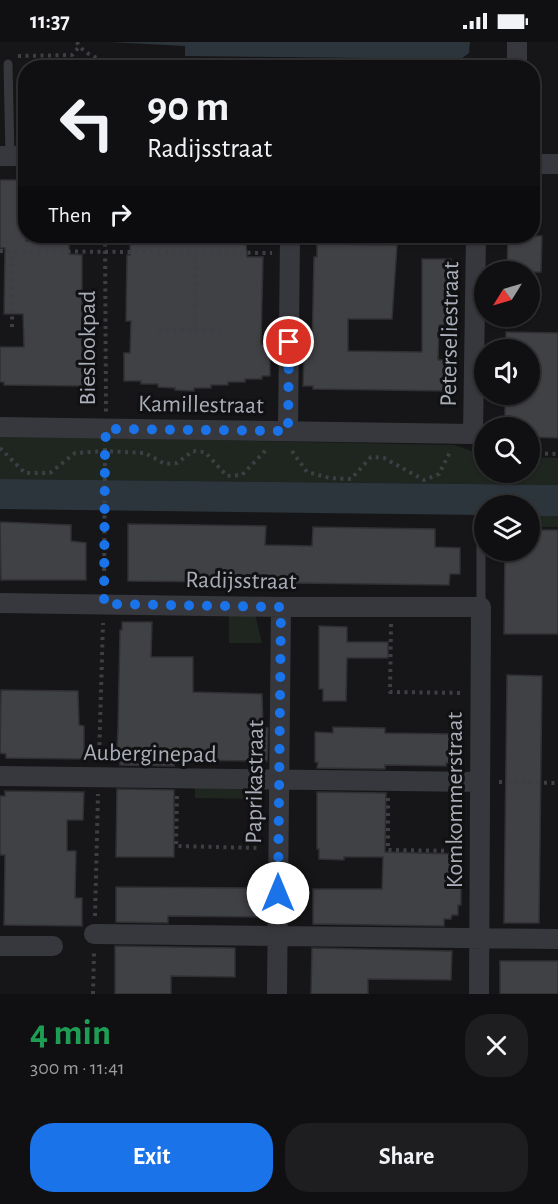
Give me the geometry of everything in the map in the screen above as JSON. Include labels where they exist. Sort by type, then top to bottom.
[{"type":"street","points":[[517,42],[517,60]]},
{"type":"street","points":[[540,164],[558,164]]},
{"type":"street","name":"Peterseliestraat","points":[[467,434],[476,243]]},
{"type":"street","points":[[288,438],[290,244]]},
{"type":"street","name":"Kamillestraat","points":[[0,427],[106,429],[288,438],[467,434]]},
{"type":"street","name":"Radijsstraat","points":[[0,603],[481,607]]},
{"type":"street","name":"Paprikastraat","points":[[277,994],[281,607]]},
{"type":"street","name":"Komkommerstraat","points":[[479,994],[481,607]]},
{"type":"street","name":"Auberginepad","points":[[0,776],[480,782]]},
{"type":"street","points":[[94,934],[558,939]]},
{"type":"street","points":[[0,946],[53,946]]},
{"type":"lane","points":[[9,60],[12,156]]},
{"type":"lane","points":[[481,561],[481,607]]},
{"type":"path","points":[[77,42],[79,47],[102,60]]},
{"type":"path","points":[[9,60],[72,55],[79,47]]},
{"type":"path","name":"Bieslookpad","points":[[104,604],[105,243]]},
{"type":"path","points":[[0,251],[195,252],[290,244]]},
{"type":"path","points":[[12,327],[14,251]]},
{"type":"path","points":[[195,252],[195,330]]},
{"type":"path","points":[[158,329],[225,331]]},
{"type":"path","points":[[288,438],[307,472],[330,478],[351,479],[371,458],[384,458],[424,480],[439,474],[467,434]]},
{"type":"path","points":[[0,448],[25,473],[50,472],[75,453],[105,451],[145,453],[165,464],[177,463],[193,451],[206,452],[227,476],[242,476],[270,446]]},
{"type":"path","points":[[540,453],[558,454]]},
{"type":"path","points":[[392,605],[390,692],[481,693]]},
{"type":"path","points":[[177,778],[176,846],[279,849]]},
{"type":"path","points":[[388,781],[388,850],[480,851]]},
{"type":"path","points":[[480,782],[558,783]]},
{"type":"shaded area","points":[[109,42],[470,42],[469,53],[461,59],[185,56],[185,46]]},
{"type":"shaded area","points":[[0,436],[454,445],[474,452],[474,483],[540,483],[540,457],[558,458],[558,485],[0,479]]},
{"type":"shaded area","points":[[0,479],[558,485],[558,516],[540,516],[540,495],[474,495],[474,515],[0,509]]},
{"type":"shaded area","points":[[540,516],[558,516],[558,527],[540,527]]},
{"type":"shaded area","points":[[229,614],[255,614],[262,643],[229,643]]},
{"type":"shaded area","points":[[195,785],[253,786],[253,799],[195,798]]},
{"type":"building","points":[[0,180],[18,180],[18,243],[69,243],[69,254],[82,255],[82,386],[4,385],[4,382],[0,382],[0,347],[24,347],[23,314],[4,314],[5,248],[0,248]]},
{"type":"building","points":[[540,236],[542,236],[541,272],[540,261],[507,261],[508,243],[540,243]]},
{"type":"building","points":[[130,243],[188,243],[246,244],[247,257],[263,257],[261,344],[270,344],[270,376],[262,376],[262,379],[245,379],[245,382],[228,382],[228,385],[211,385],[211,388],[194,388],[194,391],[158,387],[158,384],[141,384],[141,381],[124,381],[124,353],[130,353],[131,321],[126,321],[127,255],[130,255]]},
{"type":"building","points":[[317,244],[397,245],[392,319],[348,319],[348,351],[422,352],[422,259],[451,259],[450,325],[439,325],[438,360],[449,360],[449,391],[313,389],[313,386],[303,386],[304,350],[312,351],[314,257],[317,257]]},
{"type":"building","points":[[506,332],[558,333],[558,438],[540,437],[540,417],[505,417],[505,405],[540,405],[540,339],[506,339]]},
{"type":"building","points":[[0,522],[71,525],[71,541],[86,543],[86,580],[1,580]]},
{"type":"building","points":[[128,524],[266,526],[265,545],[312,546],[313,527],[435,529],[435,547],[460,548],[460,574],[450,574],[449,585],[128,581]]},
{"type":"building","points":[[540,530],[558,530],[558,634],[504,634],[505,561],[540,561]]},
{"type":"building","points":[[122,622],[152,622],[151,657],[193,657],[193,692],[262,694],[263,728],[268,728],[267,761],[175,760],[174,766],[120,765],[120,753],[117,753]]},
{"type":"building","points":[[319,626],[347,627],[347,642],[388,642],[388,658],[347,658],[346,701],[323,701],[323,689],[319,689]]},
{"type":"building","points":[[507,675],[542,676],[539,923],[504,923]]},
{"type":"building","points":[[1,690],[78,691],[79,725],[84,726],[84,759],[6,758],[6,754],[0,753]]},
{"type":"building","points":[[333,727],[385,728],[385,733],[454,734],[454,763],[446,763],[446,766],[385,765],[385,769],[317,768],[315,732],[333,733]]},
{"type":"building","points":[[117,789],[174,790],[174,857],[116,857]]},
{"type":"building","points":[[5,791],[84,792],[83,820],[67,820],[67,851],[76,851],[75,898],[82,898],[82,926],[4,925],[5,855],[0,855],[0,796],[5,796]]},
{"type":"building","points":[[317,792],[386,793],[385,852],[452,854],[452,878],[461,879],[461,905],[458,905],[458,915],[452,915],[451,919],[444,919],[444,926],[313,924],[313,889],[382,889],[383,857],[319,859]]},
{"type":"building","points":[[116,887],[266,888],[266,917],[168,916],[168,923],[116,922]]},
{"type":"building","points":[[115,946],[235,948],[235,977],[171,976],[171,994],[115,994]]},
{"type":"building","points":[[312,948],[452,951],[451,980],[368,979],[368,994],[311,994]]},
{"type":"building","points":[[500,961],[558,961],[558,994],[500,994]]},
{"type":"route","points":[[278,893],[281,607],[104,604],[105,451],[106,429],[288,431],[289,342]]}]
